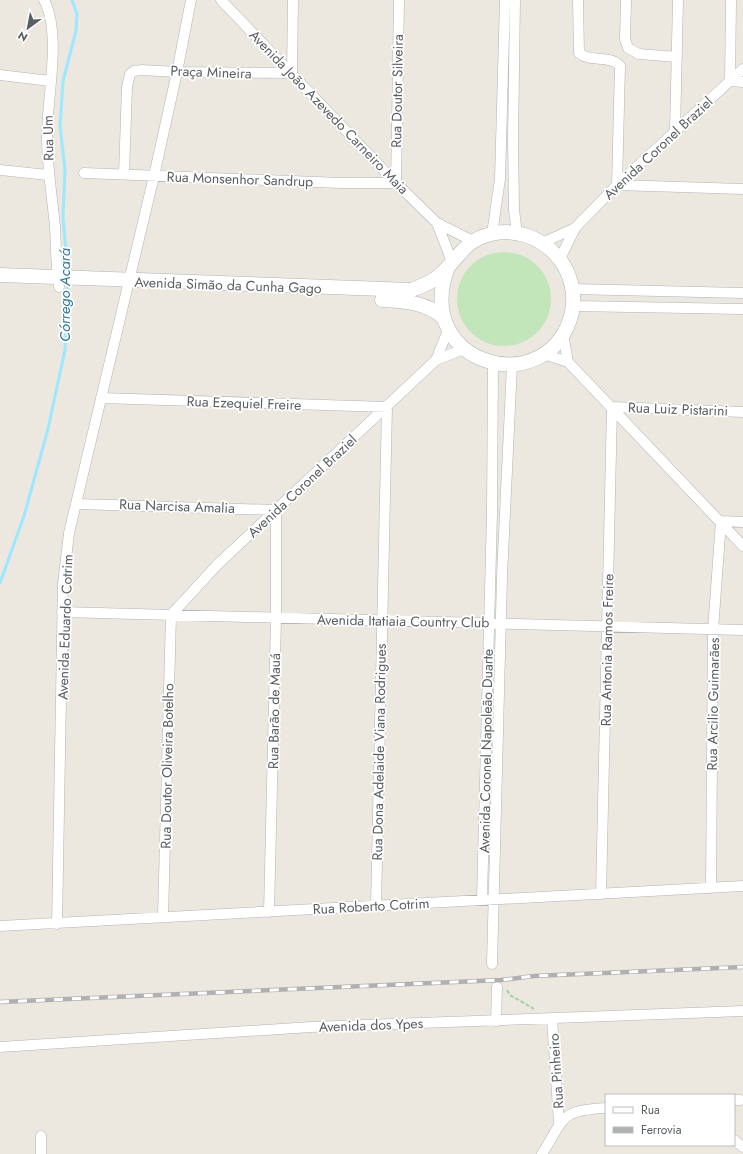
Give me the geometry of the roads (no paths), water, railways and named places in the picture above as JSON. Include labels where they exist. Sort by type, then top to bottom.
[{"type":"street","name":"Rua Um","points":[[44,0],[49,16],[52,43],[47,114],[48,175],[54,226],[64,283]]},
{"type":"street","name":"Avenida Eduardo Cotrim","points":[[57,924],[62,612],[63,584],[69,534],[154,176],[191,0]]},
{"type":"street","name":"Avenida João Azevedo Carneiro Maia","points":[[221,0],[396,183],[437,223],[473,241]]},
{"type":"street","points":[[292,73],[293,0]]},
{"type":"street","name":"Rua Doutor Silveira","points":[[396,183],[399,0]]},
{"type":"street","points":[[492,234],[500,172],[504,0]]},
{"type":"street","points":[[515,0],[513,147],[517,233]]},
{"type":"street","points":[[578,0],[578,54],[587,58],[611,60],[620,66],[617,185],[743,188]]},
{"type":"street","points":[[626,0],[624,29],[628,48],[639,54],[677,58]]},
{"type":"street","points":[[675,132],[678,0]]},
{"type":"street","points":[[731,0],[730,81],[743,82]]},
{"type":"street","name":"Avenida Coronel Braziel","points":[[542,243],[574,228],[617,185],[743,69]]},
{"type":"street","name":"Praça Mineira","points":[[124,174],[127,88],[130,74],[134,71],[292,73]]},
{"type":"street","points":[[0,75],[50,81]]},
{"type":"street","points":[[0,170],[48,175]]},
{"type":"street","name":"Rua Monsenhor Sandrup","points":[[84,173],[341,183],[396,183]]},
{"type":"street","name":"Avenida João Azevedo Carneiro Maia","points":[[437,223],[450,264]]},
{"type":"street","name":"Avenida Coronel Braziel","points":[[560,259],[574,228]]},
{"type":"street","points":[[517,233],[542,243],[560,259],[568,273],[572,289],[573,306],[570,321],[563,334],[544,354],[529,361],[512,365],[493,363],[478,358],[464,349],[446,324],[441,298],[442,282],[450,264],[461,250],[473,241],[492,234],[517,233]]},
{"type":"street","name":"Avenida Simão da Cunha Gago","points":[[400,296],[411,290],[422,287],[436,278],[450,264]]},
{"type":"street","name":"Avenida Simão da Cunha Gago","points":[[0,275],[64,283],[400,296],[429,308],[446,324]]},
{"type":"street","name":"Avenida Simão da Cunha Gago","points":[[0,285],[64,283]]},
{"type":"street","points":[[572,289],[743,292]]},
{"type":"street","points":[[626,290],[626,307]]},
{"type":"street","points":[[573,306],[743,309]]},
{"type":"street","name":"Avenida Coronel Braziel","points":[[436,360],[446,324]]},
{"type":"street","points":[[563,334],[568,362]]},
{"type":"street","name":"Avenida Coronel Braziel","points":[[171,615],[217,565],[436,360],[464,349]]},
{"type":"street","points":[[544,354],[568,362],[721,521],[743,546]]},
{"type":"street","name":"Avenida Coronel Napoleão Duarte","points":[[482,899],[494,438],[493,363]]},
{"type":"street","name":"Avenida Coronel Napoleão Duarte","points":[[492,964],[505,498],[512,365]]},
{"type":"street","name":"Rua Ezequiel Freire","points":[[101,398],[387,407]]},
{"type":"street","name":"Rua Dona Adelaide Viana Rodrigues","points":[[376,905],[381,620],[387,407]]},
{"type":"street","name":"Rua Luiz Pistarini","points":[[612,407],[743,412]]},
{"type":"street","name":"Rua Antonia Ramos Freire","points":[[601,894],[612,407]]},
{"type":"street","name":"Rua Narcisa Amalia","points":[[77,504],[276,510]]},
{"type":"street","name":"Rua Barão de Mauá","points":[[269,912],[276,618],[276,510]]},
{"type":"street","points":[[721,521],[743,522]]},
{"type":"street","name":"Rua Arcilio Guimarães","points":[[711,888],[713,630],[721,521]]},
{"type":"street","name":"Avenida Itatiaia Country Club","points":[[62,612],[489,622],[608,627],[743,630]]},
{"type":"street","name":"Rua Doutor Oliveira Botelho","points":[[163,917],[171,615]]},
{"type":"street","name":"Rua Roberto Cotrim","points":[[0,926],[743,886]]},
{"type":"street","points":[[496,1021],[500,986]]},
{"type":"street","name":"Avenida dos Ypes","points":[[0,1047],[295,1028],[552,1019],[624,1014],[743,1011]]},
{"type":"street","name":"Rua Pinheiro","points":[[552,1019],[559,1123]]},
{"type":"street","name":"Rua Pinheiro","points":[[542,1154],[559,1123],[567,1115],[575,1112],[605,1108]]},
{"type":"street","points":[[40,1136],[41,1154]]},
{"type":"street","points":[[735,1141],[743,1147]]},
{"type":"waterway","name":"Córrego Acará","points":[[68,275],[63,217],[65,170],[60,126],[63,81],[76,31],[77,14],[72,0]]},
{"type":"waterway","name":"Córrego Acará","points":[[0,583],[24,516],[48,429],[65,350],[68,282]]},
{"type":"railway","points":[[0,1002],[501,980],[534,976],[743,967]]}]
